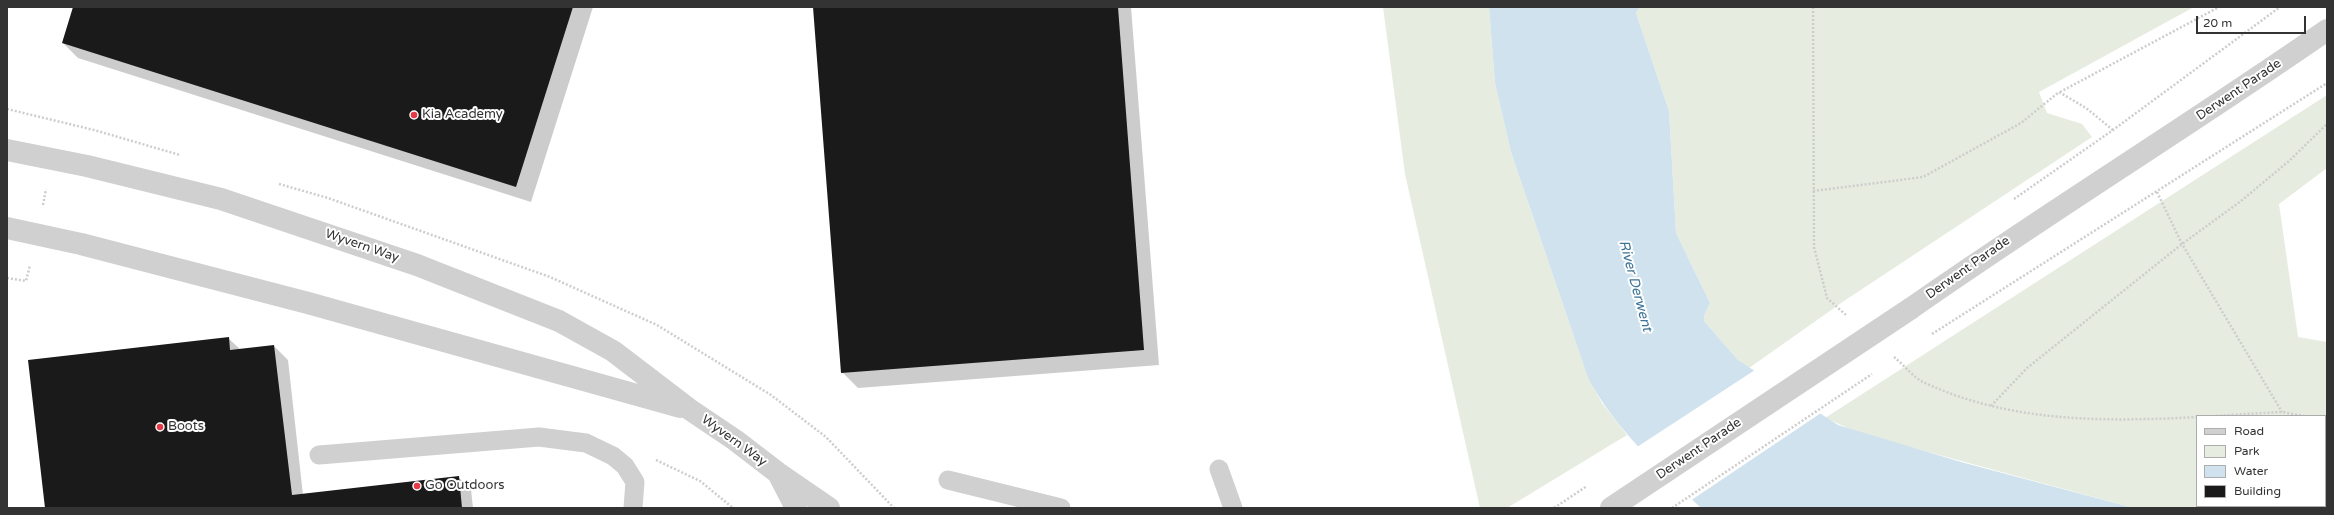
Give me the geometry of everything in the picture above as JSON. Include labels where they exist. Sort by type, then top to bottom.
[{"type":"street","name":"Derwent Parade","points":[[1611,508],[1910,309],[1999,246],[2253,82],[2327,30]]},
{"type":"street","name":"Wyvern Way","points":[[7,150],[87,166],[221,199],[417,265],[559,321],[612,351],[689,410],[735,440],[778,473],[829,508]]},
{"type":"street","name":"Wyvern Way","points":[[7,228],[308,303],[689,410]]},
{"type":"street","name":"Wyvern Way","points":[[778,473],[796,508]]},
{"type":"lane","points":[[319,455],[539,437],[586,443],[613,456],[625,466],[635,482],[633,508]]},
{"type":"lane","points":[[1219,469],[1233,508]]},
{"type":"lane","points":[[948,480],[999,500],[1061,508]]},
{"type":"path","points":[[1813,7],[1814,247],[1827,298]]},
{"type":"path","points":[[1813,191],[1923,178],[2021,123],[2059,92],[2219,7]]},
{"type":"path","points":[[2010,201],[2113,130],[2280,7]]},
{"type":"path","points":[[1929,336],[2327,83]]},
{"type":"path","points":[[2059,92],[2086,108],[2113,130]]},
{"type":"path","points":[[1990,406],[2027,368],[2182,244],[2241,201],[2289,161],[2327,124]]},
{"type":"path","points":[[87,166],[94,130]]},
{"type":"path","points":[[7,278],[26,281],[47,184]]},
{"type":"path","points":[[2157,192],[2182,244],[2282,412]]},
{"type":"path","points":[[1889,362],[1902,354]]},
{"type":"path","points":[[1672,508],[1876,371]]},
{"type":"path","points":[[1922,382],[1990,406],[2055,417],[2125,419],[2196,416]]},
{"type":"path","points":[[2215,415],[2282,412],[2298,415]]},
{"type":"green space","points":[[1383,7],[1489,7],[1495,83],[1511,152],[1588,378],[1602,403],[1627,435],[1507,508],[1480,508],[1405,174]]},
{"type":"green space","points":[[1640,7],[2194,7],[2039,92],[2047,113],[2082,124],[2092,137],[1844,301],[1749,368],[1738,360],[1704,321],[1704,316],[1710,303],[1676,233],[1669,111],[1636,13]]},
{"type":"green space","points":[[2327,95],[2327,168],[2279,204],[2298,337],[2327,342],[2327,508],[2134,508],[1862,434],[1825,418]]},
{"type":"water","name":"River Derwent","points":[[1489,7],[1640,7],[1636,13],[1669,111],[1676,233],[1710,303],[1704,316],[1704,321],[1738,360],[1838,425],[1961,462],[2134,508],[1701,508],[1654,463],[1625,431],[1599,397],[1588,378],[1511,152],[1495,83]]},
{"type":"pier","points":[[1755,370],[1821,413],[1690,501],[1637,447]]},
{"type":"building","name":"Kia Academy","points":[[73,7],[573,7],[516,187],[62,43]]},
{"type":"building","points":[[813,7],[1118,7],[1144,350],[841,373]]},
{"type":"building","name":"Boots","points":[[229,337],[230,350],[274,345],[292,495],[459,476],[462,508],[45,508],[28,360]]},
{"type":"place","name":"Kia Academy","points":[[414,115]]},
{"type":"place","name":"Boots","points":[[160,427]]},
{"type":"place","name":"Go Outdoors","points":[[417,486]]}]
